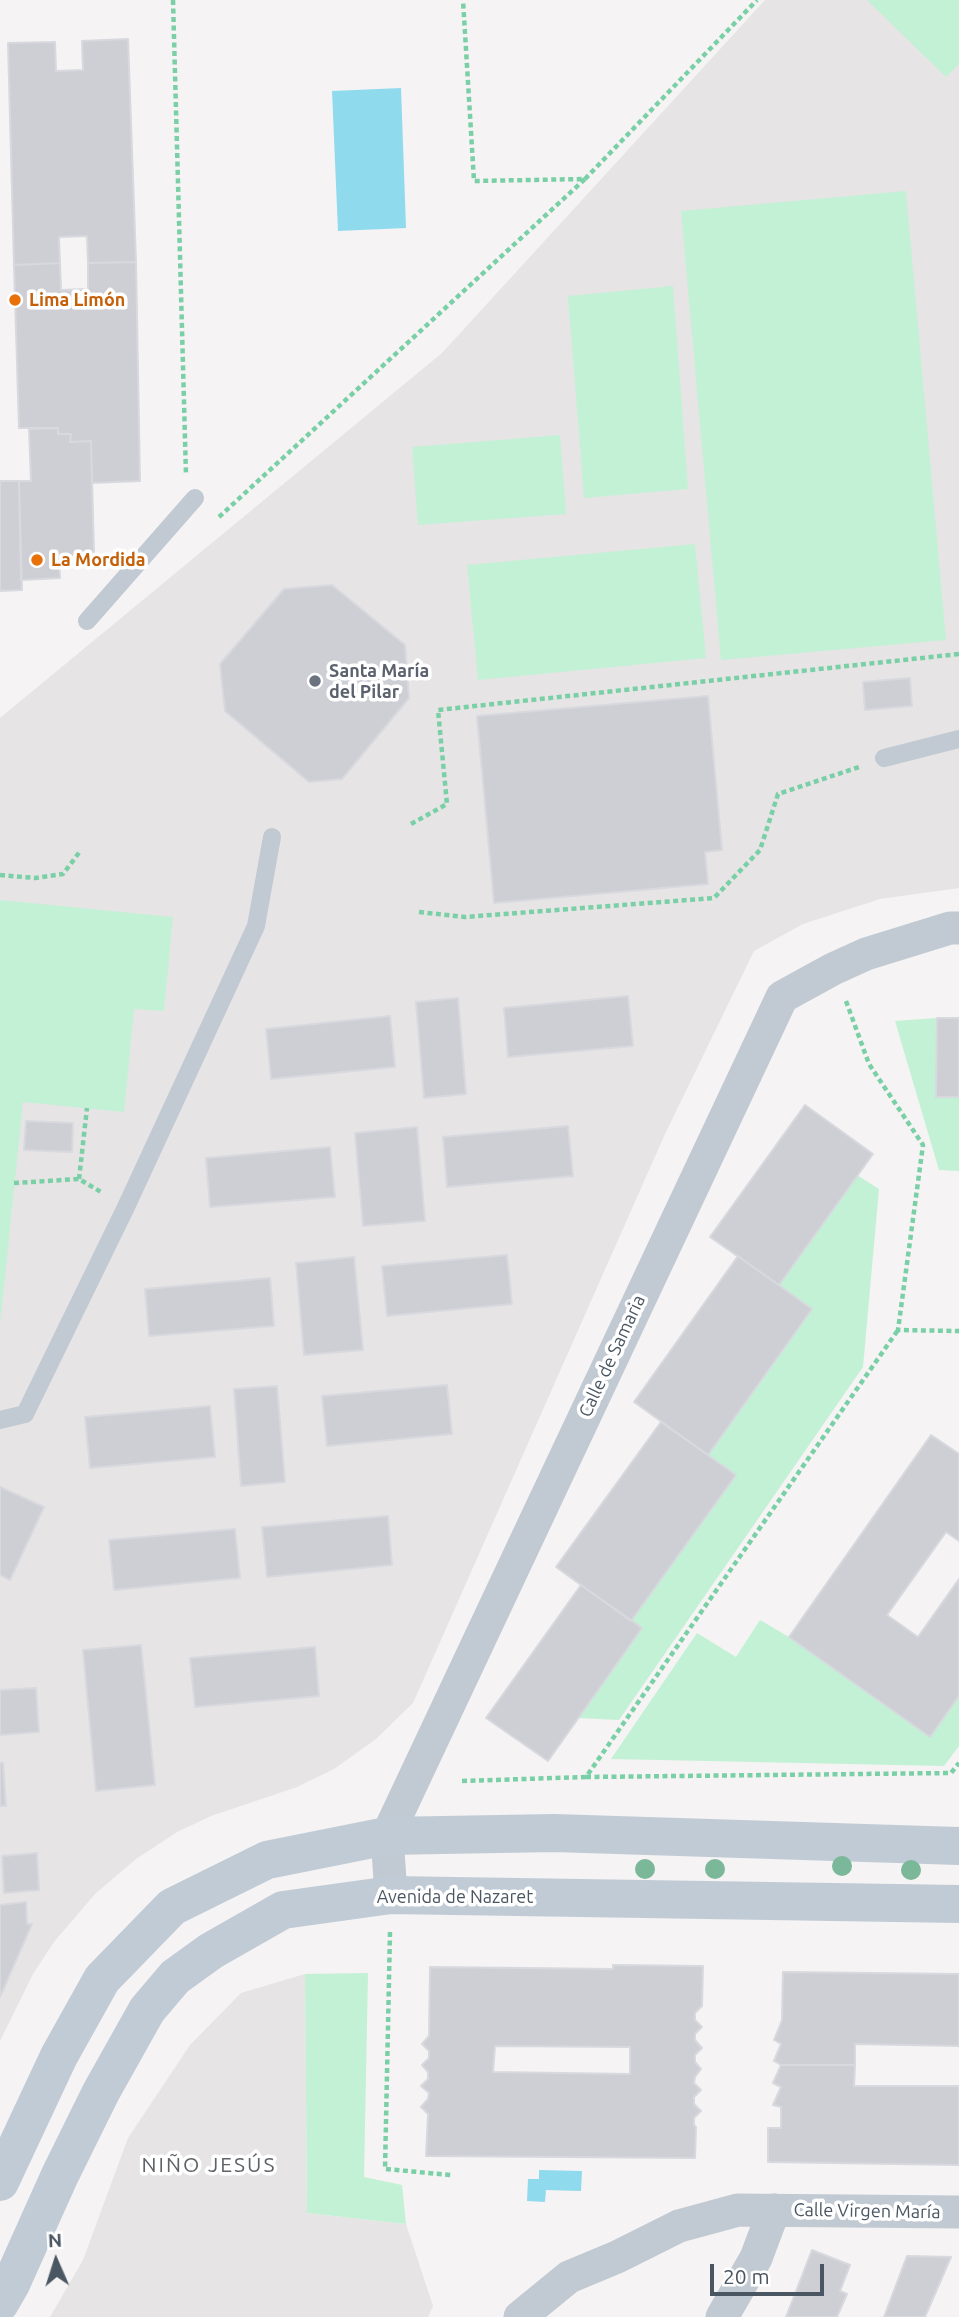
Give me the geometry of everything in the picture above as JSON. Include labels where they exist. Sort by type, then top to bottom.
[{"type":"main road","points":[[0,2182],[59,2056],[102,1979],[172,1907],[267,1860],[387,1836],[554,1833],[959,1846]]},
{"type":"main road","name":"Avenida de Nazaret","points":[[0,2303],[122,2051],[147,2010],[175,1976],[211,1951],[283,1910],[391,1895],[959,1904]]},
{"type":"street","name":"Calle de Samaria","points":[[391,1895],[387,1836],[782,997],[866,954],[950,928],[959,928]]},
{"type":"street","name":"Calle Virgen María","points":[[520,2317],[569,2277],[679,2226],[738,2210],[959,2212]]},
{"type":"street","points":[[722,2317],[756,2258],[774,2210]]},
{"type":"lane","points":[[87,621],[195,498]]},
{"type":"lane","points":[[884,758],[959,739]]},
{"type":"lane","points":[[0,1420],[24,1414],[126,1207],[256,926],[272,837]]},
{"type":"lane","points":[[0,1407],[24,1414]]},
{"type":"path","points":[[173,0],[185,471],[195,498]]},
{"type":"path","points":[[463,0],[474,181],[585,179]]},
{"type":"path","points":[[218,518],[585,179],[757,0]]},
{"type":"path","points":[[411,824],[447,804],[438,710],[959,654]]},
{"type":"path","points":[[419,912],[465,917],[714,898],[760,850],[778,794],[884,758]]},
{"type":"path","points":[[0,875],[34,878],[63,874],[81,850]]},
{"type":"path","points":[[586,1777],[898,1330],[923,1145],[869,1064],[834,969]]},
{"type":"path","points":[[79,1180],[87,1108]]},
{"type":"path","points":[[14,1183],[79,1180],[90,1185]]},
{"type":"path","points":[[898,1330],[959,1331]]},
{"type":"path","points":[[462,1781],[951,1773],[959,1763]]},
{"type":"path","points":[[391,1895],[385,2169],[451,2175]]},
{"type":"shaded area","points":[[765,0],[959,0],[959,888],[880,899],[803,924],[754,951],[665,1134],[413,1703],[376,1739],[334,1769],[297,1787],[211,1816],[177,1832],[136,1859],[95,1894],[54,1942],[33,1974],[0,2041],[0,718],[442,353]]},
{"type":"shaded area","points":[[305,1974],[307,2213],[406,2224],[433,2306],[428,2317],[50,2317],[83,2260],[128,2138],[190,2045],[241,1993]]},
{"type":"green space","points":[[867,0],[959,0],[959,64],[946,77]]},
{"type":"green space","points":[[906,191],[946,640],[721,660],[681,211]]},
{"type":"green space","points":[[673,286],[688,489],[584,498],[568,296]]},
{"type":"green space","points":[[560,435],[566,514],[418,525],[412,447]]},
{"type":"green space","points":[[695,544],[706,658],[478,680],[467,565]]},
{"type":"green space","points":[[0,900],[173,917],[164,1011],[134,1009],[124,1112],[23,1102],[0,1324]]},
{"type":"green space","points":[[937,1018],[936,1096],[959,1097],[959,1171],[939,1170],[895,1021]]},
{"type":"green space","points":[[857,1175],[879,1189],[863,1367],[619,1720],[578,1718],[642,1629],[631,1621],[736,1476],[708,1455],[812,1310],[779,1285]]},
{"type":"green space","points":[[760,1620],[789,1637],[930,1737],[959,1696],[959,1746],[944,1766],[611,1759],[697,1633],[736,1657]]},
{"type":"green space","points":[[368,1973],[364,2177],[402,2185],[406,2224],[307,2213],[305,1974]]},
{"type":"water","points":[[401,88],[406,228],[338,231],[332,91]]},
{"type":"water","points":[[539,2170],[582,2171],[581,2191],[546,2190],[545,2202],[527,2201],[528,2179],[539,2179]]},
{"type":"building","points":[[128,39],[136,262],[88,263],[87,236],[59,237],[60,263],[14,265],[8,43],[55,42],[56,71],[83,70],[82,41]]},
{"type":"building","points":[[136,262],[140,481],[92,483],[91,441],[70,442],[71,434],[58,434],[58,428],[19,428],[14,265],[60,263],[61,290],[88,289],[88,263]]},
{"type":"building","points":[[58,428],[58,434],[71,434],[70,442],[91,441],[94,554],[59,556],[60,578],[21,580],[19,481],[31,481],[29,429]]},
{"type":"building","points":[[0,481],[19,481],[22,590],[0,591]]},
{"type":"building","name":"Santa María del Pilar","points":[[332,585],[405,645],[409,698],[342,779],[309,782],[225,711],[220,664],[284,589]]},
{"type":"building","points":[[910,678],[912,706],[865,710],[863,682]]},
{"type":"building","points":[[708,696],[722,850],[705,852],[708,884],[494,903],[477,716]]},
{"type":"building","points":[[628,996],[633,1046],[508,1057],[504,1008]]},
{"type":"building","points":[[458,998],[466,1094],[424,1098],[416,1002]]},
{"type":"building","points":[[390,1016],[395,1067],[271,1079],[266,1029]]},
{"type":"building","points":[[937,1018],[959,1018],[959,1097],[936,1097]]},
{"type":"building","points":[[805,1105],[873,1154],[779,1285],[710,1237]]},
{"type":"building","points":[[26,1121],[73,1123],[72,1152],[24,1150]]},
{"type":"building","points":[[568,1126],[573,1176],[447,1187],[443,1137]]},
{"type":"building","points":[[417,1127],[425,1221],[363,1226],[355,1133]]},
{"type":"building","points":[[330,1147],[335,1197],[210,1207],[206,1158]]},
{"type":"building","points":[[507,1255],[512,1304],[387,1316],[382,1266]]},
{"type":"building","points":[[738,1256],[812,1309],[708,1455],[634,1402]]},
{"type":"building","points":[[354,1257],[363,1350],[304,1355],[296,1263]]},
{"type":"building","points":[[270,1278],[274,1326],[149,1336],[145,1289]]},
{"type":"building","points":[[447,1385],[452,1434],[327,1446],[322,1396]]},
{"type":"building","points":[[277,1386],[285,1482],[241,1486],[234,1389]]},
{"type":"building","points":[[210,1406],[215,1457],[90,1468],[85,1417]]},
{"type":"building","points":[[661,1422],[736,1475],[631,1621],[556,1567]]},
{"type":"building","points":[[931,1435],[959,1454],[959,1541],[946,1532],[887,1615],[918,1637],[959,1579],[959,1696],[930,1737],[789,1637]]},
{"type":"building","points":[[0,1487],[44,1507],[10,1580],[0,1575]]},
{"type":"building","points":[[388,1516],[392,1565],[267,1577],[262,1527]]},
{"type":"building","points":[[235,1529],[240,1578],[114,1590],[109,1540]]},
{"type":"building","points":[[581,1585],[642,1628],[548,1761],[486,1718]]},
{"type":"building","points":[[141,1645],[155,1785],[96,1791],[83,1650]]},
{"type":"building","points":[[315,1647],[319,1696],[195,1707],[190,1658]]},
{"type":"building","points":[[36,1688],[39,1732],[0,1735],[0,1690]]},
{"type":"building","points":[[0,1763],[3,1763],[6,1806],[0,1806]]},
{"type":"building","points":[[37,1853],[39,1890],[4,1893],[2,1856]]},
{"type":"building","points":[[26,1902],[27,1924],[32,1924],[0,1997],[0,1905]]},
{"type":"building","points":[[613,1965],[703,1966],[702,2006],[695,2013],[695,2020],[702,2027],[695,2034],[695,2040],[702,2048],[695,2055],[695,2062],[701,2069],[694,2083],[701,2090],[694,2097],[694,2104],[701,2111],[694,2118],[695,2158],[426,2156],[428,2114],[421,2107],[428,2099],[429,2093],[421,2086],[428,2079],[428,2072],[422,2065],[429,2058],[429,2051],[422,2044],[429,2036],[430,1967],[613,1969]],"holes":[[[495,2046],[630,2047],[630,2074],[493,2072]]]},
{"type":"building","points":[[783,1972],[959,1974],[959,2046],[855,2044],[855,2065],[781,2065],[774,2061],[781,2044],[774,2040],[782,2020]]},
{"type":"building","points":[[781,2065],[855,2065],[854,2086],[959,2086],[959,2165],[768,2162],[768,2128],[781,2128],[781,2107],[773,2105],[781,2087],[773,2083]]},
{"type":"building","points":[[812,2250],[850,2265],[840,2291],[847,2294],[837,2317],[786,2317]]},
{"type":"building","points":[[907,2256],[951,2257],[925,2317],[884,2317]]},
{"type":"place","name":"Lima Limón","points":[[15,300]]},
{"type":"place","name":"La Mordida","points":[[37,560]]},
{"type":"place","name":"Santa María del Pilar","points":[[315,681]]},
{"type":"district","name":"NIÑO JESÚS","points":[[209,2165]]}]
